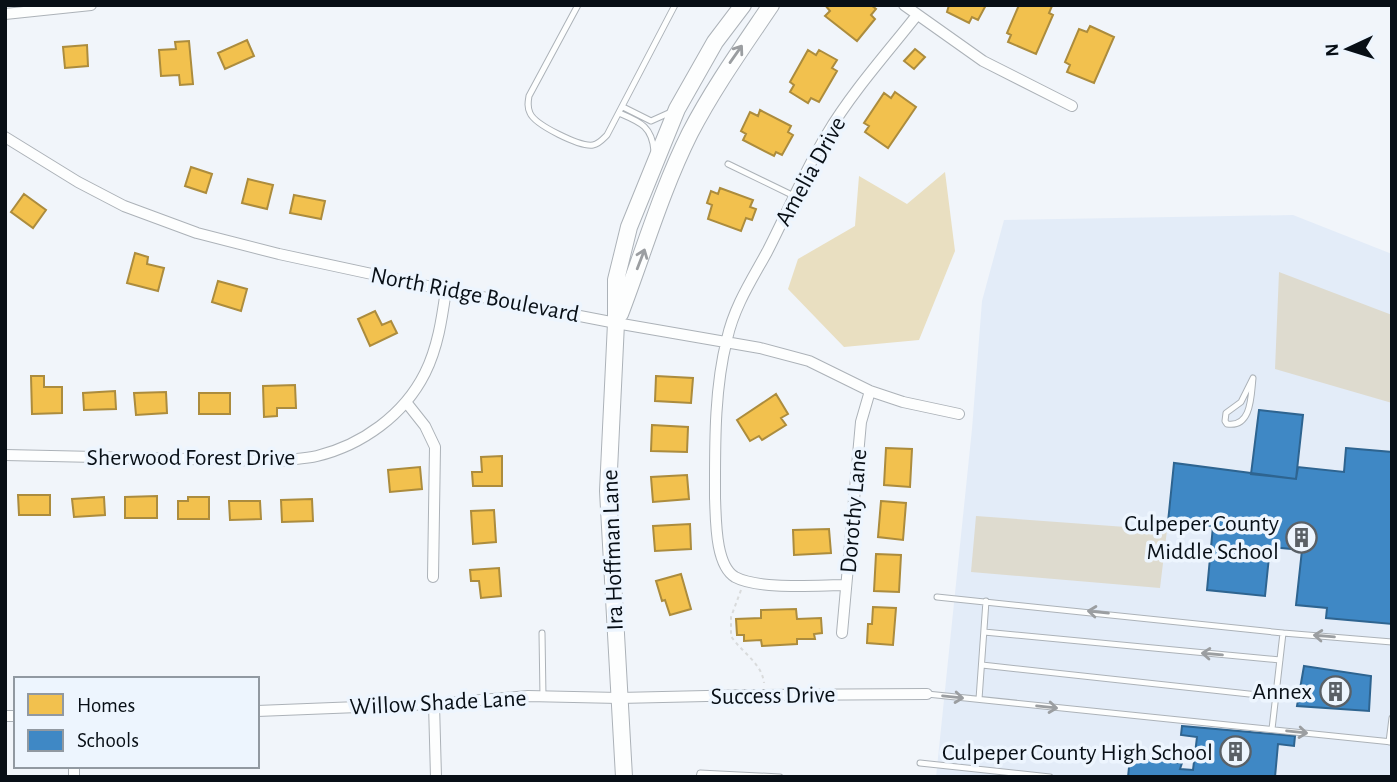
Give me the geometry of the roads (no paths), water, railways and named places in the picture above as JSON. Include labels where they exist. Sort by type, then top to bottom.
[{"type":"main road","name":"Ira Hoffman Lane","points":[[624,777],[608,491],[617,323],[616,280],[629,227],[677,109],[715,42],[743,5]]},
{"type":"main road","name":"Ira Hoffman Lane","points":[[617,323],[668,185],[690,134],[725,69],[771,5]]},
{"type":"street","points":[[5,14],[91,5]]},
{"type":"street","points":[[904,5],[983,61],[1072,106]]},
{"type":"street","name":"Amelia Drive","points":[[846,585],[769,585],[744,581],[733,576],[724,566],[717,538],[715,446],[726,341],[735,309],[828,132],[917,15]]},
{"type":"street","name":"North Ridge Boulevard","points":[[5,137],[78,182],[124,206],[197,233],[279,254],[446,289],[617,323],[726,341],[810,361],[870,391],[903,402],[959,414]]},
{"type":"street","name":"Sherwood Forest Drive","points":[[5,455],[279,461],[316,457],[349,445],[383,425],[406,402],[425,374],[438,341],[446,289]]},
{"type":"street","name":"Dorothy Lane","points":[[842,633],[861,422],[870,391]]},
{"type":"street","points":[[406,402],[425,426],[435,447],[433,577]]},
{"type":"street","name":"Success Drive","points":[[619,698],[928,694]]},
{"type":"street","name":"Willow Shade Lane","points":[[259,711],[434,704],[528,696],[619,698]]},
{"type":"street","points":[[434,704],[436,777]]},
{"type":"lane","points":[[579,5],[529,96],[530,114],[537,122],[583,145],[594,145],[607,135],[675,5]]},
{"type":"lane","points":[[623,107],[651,121],[667,116],[677,109]]},
{"type":"lane","points":[[619,113],[637,121],[651,133],[656,161]]},
{"type":"lane","points":[[728,164],[793,196]]},
{"type":"lane","points":[[1252,378],[1251,401],[1247,414],[1242,422],[1227,424],[1226,413],[1241,402],[1252,378]]},
{"type":"lane","points":[[937,597],[1392,642]]},
{"type":"lane","points":[[979,699],[986,601]]},
{"type":"lane","points":[[984,632],[1280,660]]},
{"type":"lane","points":[[542,633],[543,697]]},
{"type":"lane","points":[[1272,729],[1283,633]]},
{"type":"lane","points":[[982,665],[1276,697]]},
{"type":"lane","points":[[928,694],[1390,742],[1392,718]]},
{"type":"lane","points":[[920,763],[1050,777]]},
{"type":"lane","points":[[699,777],[699,774],[780,777]]},
{"type":"place","name":"Culpeper County Middle School","points":[[1302,537]]},
{"type":"place","name":"Annex","points":[[1335,691]]},
{"type":"place","name":"Culpeper County High School","points":[[1236,752]]}]
